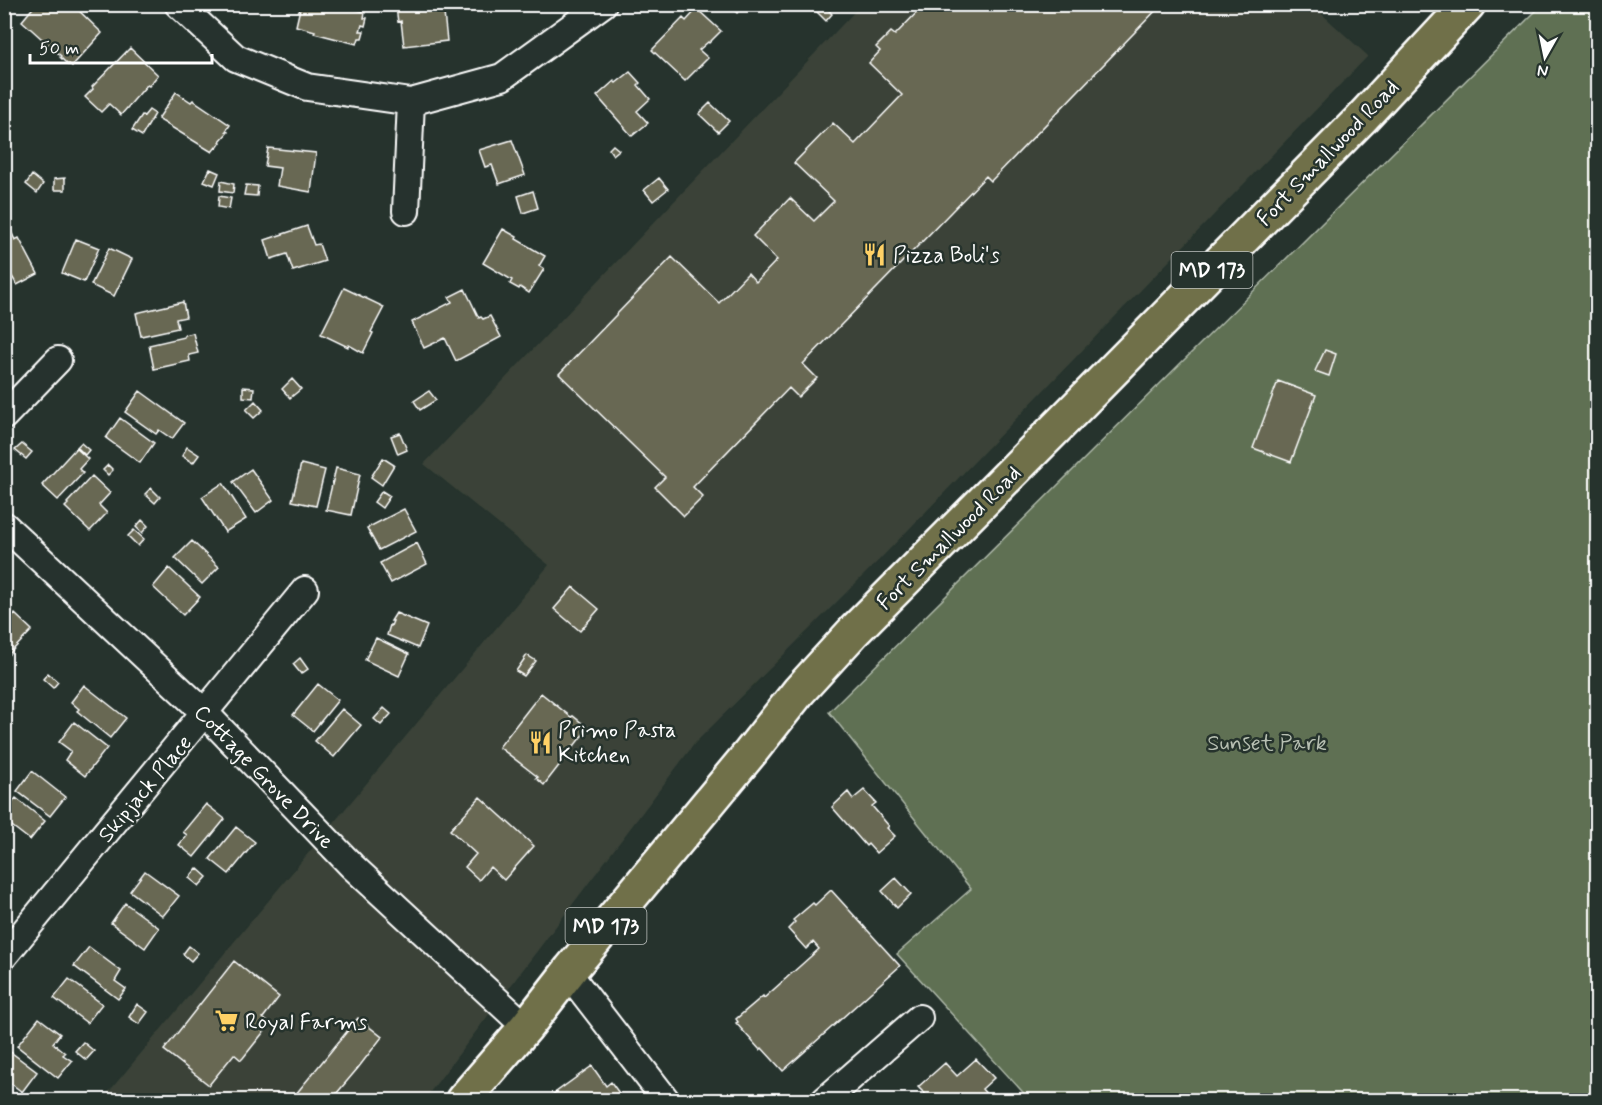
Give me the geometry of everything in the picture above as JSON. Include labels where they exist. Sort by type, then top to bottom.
[{"type":"main road","name":"Fort Smallwood Road","points":[[463,1101],[526,1027],[799,691],[854,630],[1319,161],[1468,4]]},
{"type":"street","points":[[178,4],[236,58],[306,87],[411,102],[502,77],[603,4]]},
{"type":"street","points":[[406,212],[411,102]]},
{"type":"street","points":[[4,416],[58,360]]},
{"type":"street","name":"Cottage Grove Drive","points":[[4,525],[206,713],[352,866],[526,1027]]},
{"type":"street","name":"Skipjack Place","points":[[4,957],[305,590]]},
{"type":"street","points":[[568,973],[666,1101]]},
{"type":"street","points":[[825,1101],[919,1018]]},
{"type":"shaded area","points":[[861,5],[1312,5],[1368,56],[879,560],[695,743],[424,1100],[102,1100],[549,565],[424,464]]},
{"type":"green space","name":"Sunset Park","points":[[1542,5],[1597,5],[1597,1100],[1030,1100],[897,954],[971,889],[829,712]]},
{"type":"building","points":[[36,4],[72,4],[102,33],[72,66],[68,65],[22,21]]},
{"type":"building","points":[[301,4],[336,4],[365,12],[364,18],[367,18],[365,26],[362,25],[360,31],[364,31],[362,38],[359,38],[357,44],[296,26]]},
{"type":"building","points":[[410,4],[443,4],[447,41],[404,46],[401,21],[398,22],[396,7]]},
{"type":"building","points":[[728,4],[745,4],[737,13]]},
{"type":"building","points":[[823,4],[832,14],[826,21],[815,10]]},
{"type":"building","points":[[925,4],[1162,4],[991,181],[986,176],[803,364],[817,378],[798,397],[789,388],[693,487],[703,497],[684,516],[655,487],[665,477],[559,374],[672,257],[719,303],[748,273],[756,282],[777,260],[753,236],[790,198],[814,221],[834,201],[794,163],[833,123],[855,144],[902,95],[869,63],[880,51],[876,47],[891,32],[895,35]]},
{"type":"building","points":[[697,9],[721,31],[699,50],[708,58],[685,81],[652,50],[683,18],[686,21]]},
{"type":"building","points":[[130,48],[158,75],[121,115],[109,104],[101,112],[85,97]]},
{"type":"building","points":[[630,72],[650,99],[637,111],[648,123],[632,136],[597,96],[614,81],[616,83]]},
{"type":"building","points":[[176,92],[191,102],[193,100],[230,125],[226,131],[228,132],[212,152],[158,119]]},
{"type":"building","points":[[710,103],[729,121],[718,132],[699,114]]},
{"type":"building","points":[[149,110],[155,114],[142,136],[132,130],[142,115],[144,116]]},
{"type":"building","points":[[512,140],[525,175],[499,184],[492,165],[485,167],[479,150]]},
{"type":"building","points":[[613,145],[619,150],[613,155],[609,149]]},
{"type":"building","points":[[268,148],[316,153],[311,192],[277,186],[280,168],[265,166]]},
{"type":"building","points":[[210,169],[219,173],[214,185],[204,181]]},
{"type":"building","points":[[32,175],[43,184],[37,193],[26,184]]},
{"type":"building","points":[[65,178],[65,190],[54,190],[54,179]]},
{"type":"building","points":[[659,178],[668,189],[653,201],[644,190]]},
{"type":"building","points":[[221,181],[234,184],[233,193],[220,191]]},
{"type":"building","points":[[246,185],[258,186],[257,196],[244,195]]},
{"type":"building","points":[[533,191],[538,208],[523,213],[518,196]]},
{"type":"building","points":[[219,196],[231,198],[229,209],[218,207]]},
{"type":"building","points":[[307,226],[314,245],[319,244],[325,261],[293,271],[287,254],[271,259],[265,240]]},
{"type":"building","points":[[10,229],[15,240],[19,238],[38,274],[17,285],[4,263],[4,232]]},
{"type":"building","points":[[503,229],[545,256],[539,266],[544,269],[529,293],[510,284],[512,280],[483,263]]},
{"type":"building","points":[[76,239],[99,248],[84,282],[62,273]]},
{"type":"building","points":[[109,248],[132,259],[114,296],[91,285]]},
{"type":"building","points":[[4,281],[11,293],[4,297]]},
{"type":"building","points":[[344,288],[384,307],[363,353],[321,334]]},
{"type":"building","points":[[465,289],[479,318],[490,316],[501,337],[456,361],[445,338],[424,348],[412,322],[452,302],[449,297]]},
{"type":"building","points":[[183,302],[186,317],[176,319],[178,328],[141,336],[136,313]]},
{"type":"building","points":[[193,333],[198,353],[189,355],[190,361],[154,369],[149,345]]},
{"type":"building","points":[[1325,350],[1336,354],[1329,376],[1315,371]]},
{"type":"building","points":[[292,379],[301,389],[290,398],[282,389]]},
{"type":"building","points":[[1278,381],[1316,395],[1291,462],[1253,448]]},
{"type":"building","points":[[243,387],[254,388],[253,398],[243,397]]},
{"type":"building","points":[[140,391],[184,423],[172,439],[159,430],[156,434],[125,412]]},
{"type":"building","points":[[429,391],[436,400],[420,410],[414,401]]},
{"type":"building","points":[[255,401],[263,410],[254,418],[246,410]]},
{"type":"building","points":[[120,418],[154,443],[140,463],[106,438]]},
{"type":"building","points":[[400,433],[407,450],[398,454],[391,436]]},
{"type":"building","points":[[81,443],[89,450],[85,455],[77,447]]},
{"type":"building","points":[[22,444],[32,452],[26,459],[15,450]]},
{"type":"building","points":[[187,447],[199,455],[193,463],[182,456]]},
{"type":"building","points":[[76,448],[88,459],[79,469],[83,473],[58,500],[42,485]]},
{"type":"building","points":[[383,458],[394,465],[382,485],[371,477]]},
{"type":"building","points":[[301,464],[325,470],[316,506],[292,501]]},
{"type":"building","points":[[108,465],[113,470],[108,475],[103,470]]},
{"type":"building","points":[[336,468],[360,474],[351,515],[326,510]]},
{"type":"building","points":[[251,469],[273,500],[256,513],[233,482]]},
{"type":"building","points":[[92,476],[110,493],[99,505],[107,513],[90,531],[65,507]]},
{"type":"building","points":[[223,483],[246,519],[225,532],[202,497]]},
{"type":"building","points":[[151,488],[160,497],[155,503],[145,494]]},
{"type":"building","points":[[382,491],[390,496],[382,508],[374,502]]},
{"type":"building","points":[[404,509],[416,531],[379,550],[367,528]]},
{"type":"building","points":[[142,520],[148,526],[142,533],[136,527]]},
{"type":"building","points":[[134,530],[144,539],[138,546],[128,536]]},
{"type":"building","points":[[192,541],[219,567],[202,584],[175,558]]},
{"type":"building","points":[[417,543],[427,564],[391,583],[380,563]]},
{"type":"building","points":[[169,568],[200,597],[183,615],[153,587]]},
{"type":"building","points":[[573,587],[599,609],[580,631],[554,609]]},
{"type":"building","points":[[396,613],[427,626],[418,648],[387,635]]},
{"type":"building","points":[[15,614],[32,630],[6,657],[4,656],[4,625]]},
{"type":"building","points":[[376,638],[409,654],[399,676],[365,660]]},
{"type":"building","points":[[527,655],[536,661],[524,676],[516,671]]},
{"type":"building","points":[[300,658],[308,669],[301,674],[293,664]]},
{"type":"building","points":[[48,673],[58,682],[53,688],[43,679]]},
{"type":"building","points":[[318,684],[338,700],[313,731],[293,715]]},
{"type":"building","points":[[84,685],[126,718],[110,738],[77,711],[79,709],[71,702]]},
{"type":"building","name":"Primo Pasta Kitchen","points":[[541,693],[588,728],[544,785],[536,778],[538,777],[499,747]]},
{"type":"building","points":[[384,708],[391,714],[381,725],[374,719]]},
{"type":"building","points":[[342,709],[361,725],[334,757],[315,741]]},
{"type":"building","points":[[74,722],[107,748],[85,776],[65,760],[71,751],[59,742]]},
{"type":"building","points":[[32,771],[65,797],[50,816],[17,791]]},
{"type":"building","points":[[864,790],[876,803],[872,806],[895,836],[876,853],[868,844],[866,846],[832,807],[848,792],[853,799]]},
{"type":"building","points":[[480,797],[534,846],[504,880],[490,867],[479,880],[465,867],[476,854],[450,830]]},
{"type":"building","points":[[16,798],[45,821],[30,840],[4,820],[4,813]]},
{"type":"building","points":[[206,804],[225,819],[194,857],[179,845],[187,835],[183,832]]},
{"type":"building","points":[[236,827],[255,842],[229,874],[210,859]]},
{"type":"building","points":[[197,868],[207,877],[199,886],[189,878]]},
{"type":"building","points":[[145,871],[179,896],[163,916],[130,891]]},
{"type":"building","points":[[896,878],[911,894],[897,908],[882,891]]},
{"type":"building","points":[[831,890],[900,966],[783,1071],[762,1048],[760,1050],[736,1023],[738,1022],[736,1019],[763,996],[764,998],[819,949],[813,942],[806,949],[788,929],[795,922],[793,920],[813,903],[815,905]]},
{"type":"building","points":[[125,903],[159,928],[145,948],[111,923]]},
{"type":"building","points":[[189,946],[198,953],[191,961],[183,954]]},
{"type":"building","points":[[89,947],[121,971],[115,981],[126,989],[118,999],[74,966]]},
{"type":"building","name":"Royal Farms","points":[[234,961],[279,997],[263,1018],[270,1024],[243,1058],[241,1060],[234,1054],[209,1085],[164,1050]]},
{"type":"building","points":[[69,979],[102,1004],[87,1023],[54,998]]},
{"type":"building","points":[[137,1004],[148,1012],[139,1024],[129,1017]]},
{"type":"building","points":[[39,1018],[60,1034],[53,1043],[65,1053],[63,1055],[72,1061],[58,1078],[17,1046]]},
{"type":"building","name":"Royal Farms","points":[[358,1018],[382,1037],[358,1068],[331,1100],[291,1100]]},
{"type":"building","points":[[83,1042],[94,1051],[86,1060],[75,1051]]},
{"type":"building","points":[[4,1047],[37,1072],[22,1092],[4,1078]]},
{"type":"building","points":[[976,1059],[994,1078],[982,1089],[988,1096],[984,1100],[931,1100],[918,1087],[945,1063],[957,1076]]},
{"type":"building","points":[[592,1066],[606,1086],[611,1082],[619,1093],[612,1098],[614,1100],[545,1100]]},
{"type":"place","name":"Pizza Boli's","points":[[875,254]]},
{"type":"place","name":"Primo Pasta Kitchen","points":[[540,742]]},
{"type":"place","name":"Royal Farms","points":[[227,1021]]}]
